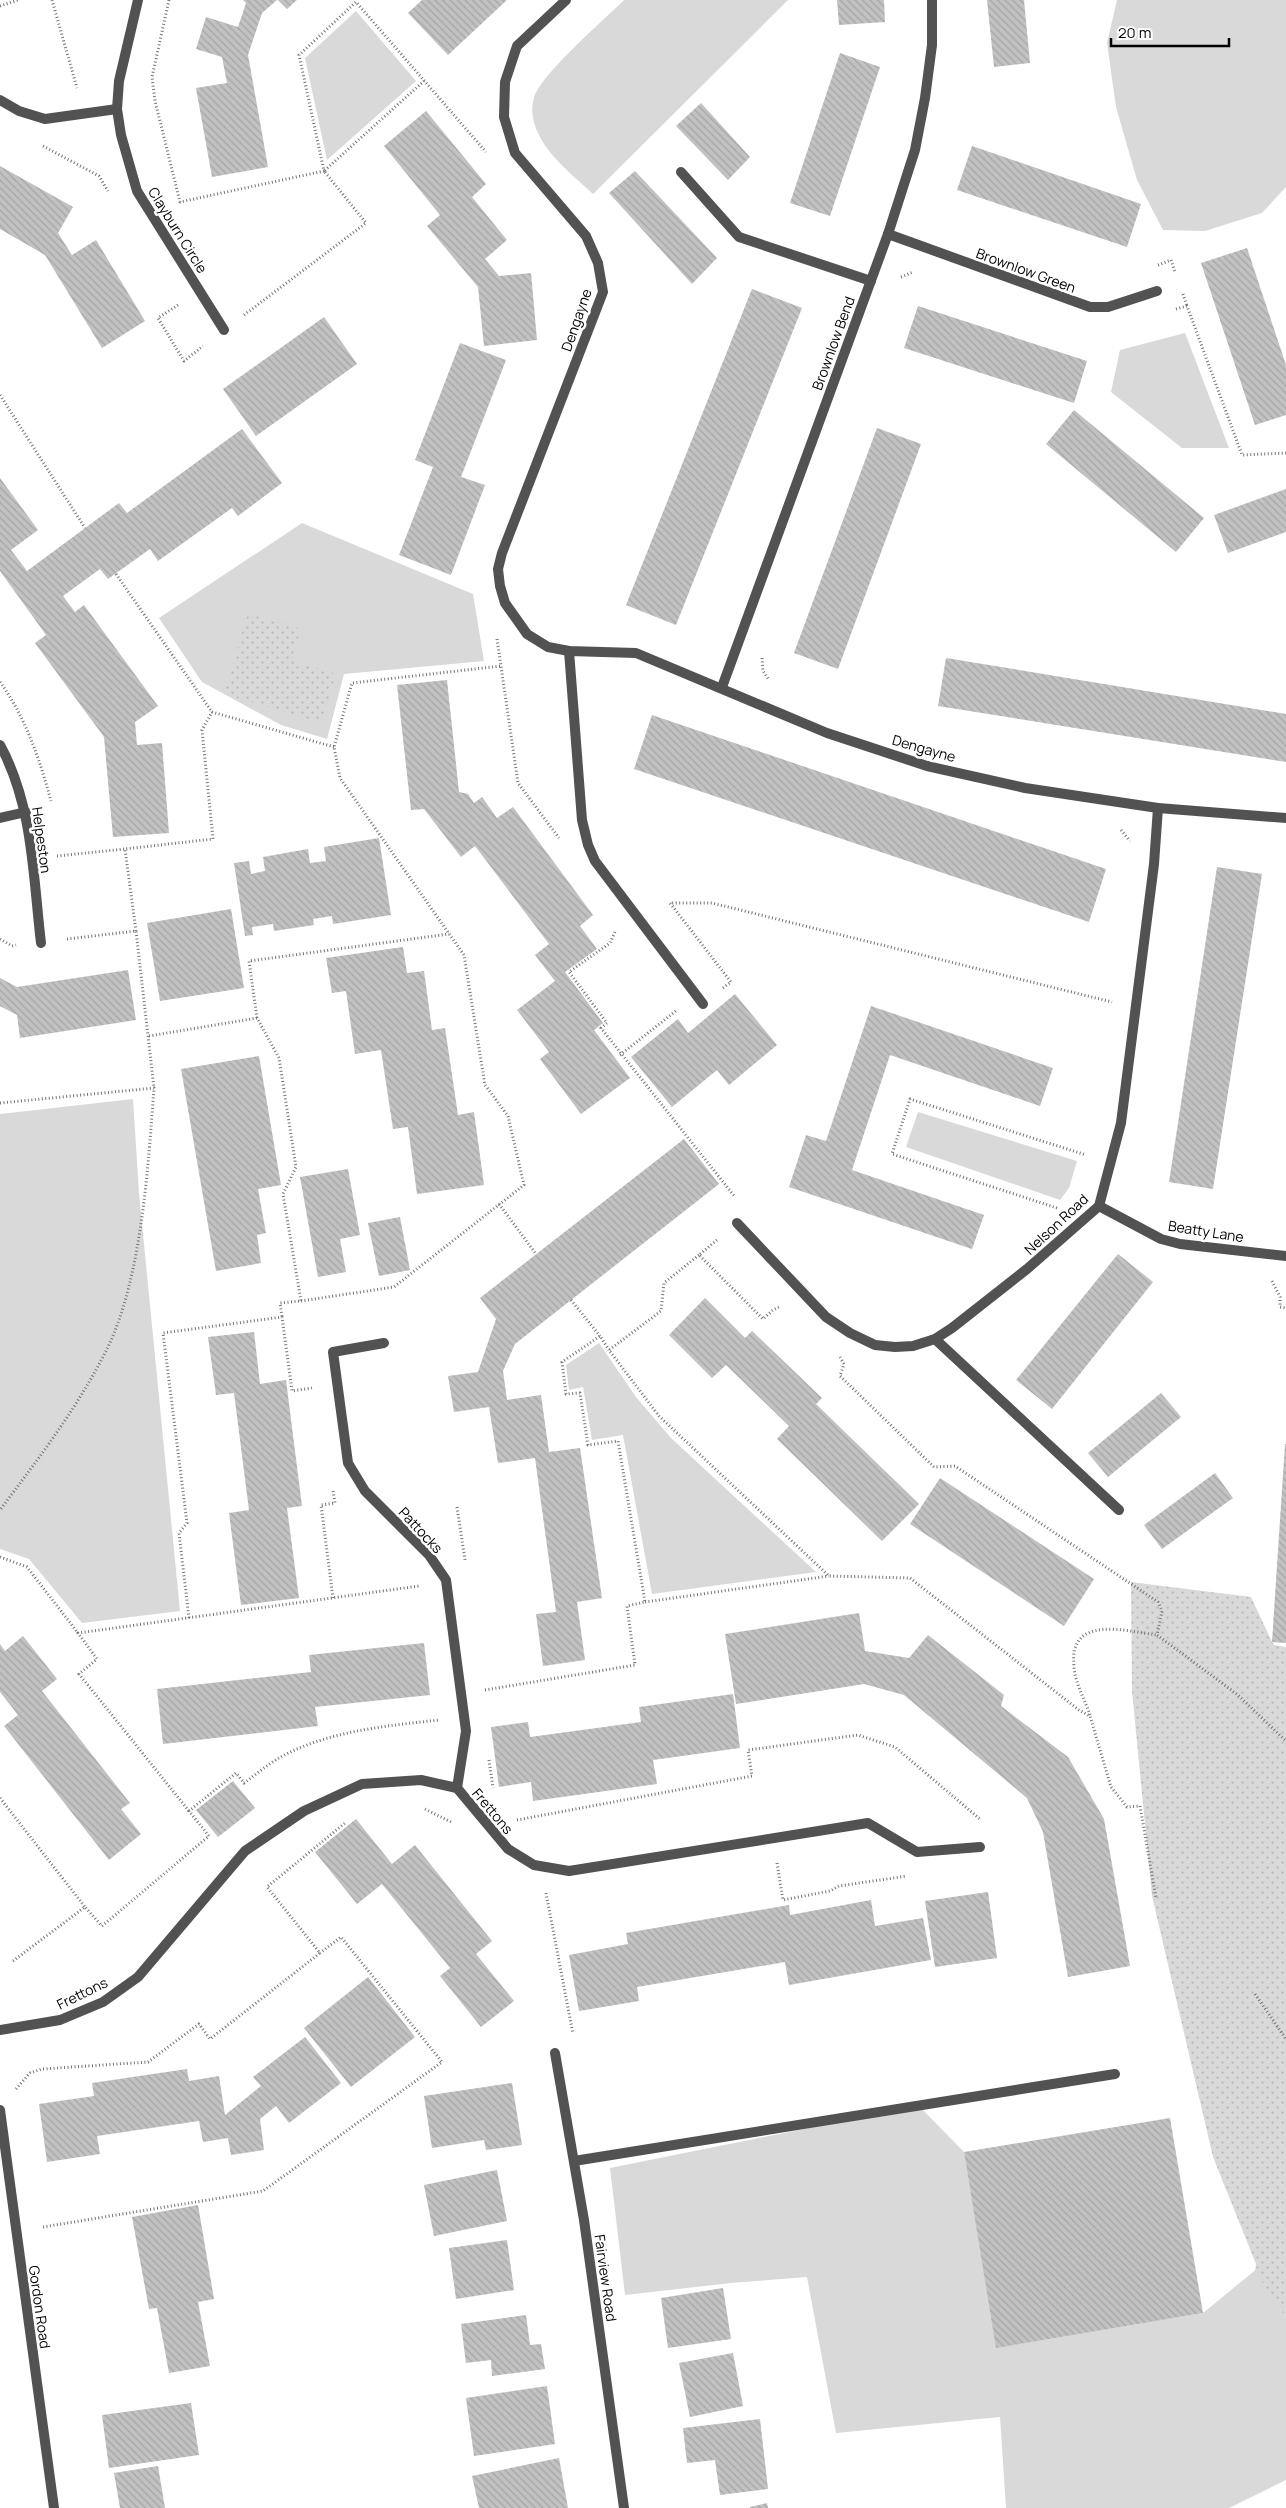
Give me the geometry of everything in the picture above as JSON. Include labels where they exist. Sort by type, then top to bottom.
[{"type":"street","name":"Clayburn Circle","points":[[138,0],[120,81],[117,109],[121,135],[137,191],[224,330]]},
{"type":"street","name":"Dengayne","points":[[566,0],[516,46],[505,82],[504,117],[515,153],[586,236],[598,263],[603,292],[502,552],[498,569],[505,603],[527,634],[548,647],[569,651],[636,653],[722,687],[827,733],[927,766],[1024,788],[1158,808],[1286,818]]},
{"type":"street","name":"Brownlow Bend","points":[[722,687],[888,234],[915,150],[932,46],[932,0]]},
{"type":"street","points":[[0,100],[19,111],[45,119],[117,109]]},
{"type":"street","points":[[681,172],[739,237],[871,281]]},
{"type":"street","name":"Brownlow Green","points":[[888,234],[1090,307],[1108,307],[1156,291]]},
{"type":"street","points":[[569,651],[582,820],[588,845],[595,861],[703,1004]]},
{"type":"street","name":"Helpeston","points":[[0,745],[11,765],[26,812],[41,943]]},
{"type":"street","name":"Nelson Road","points":[[737,1223],[826,1317],[850,1333],[875,1345],[895,1347],[913,1346],[935,1339],[1027,1269],[1099,1206],[1121,1123],[1154,864],[1158,808]]},
{"type":"street","points":[[0,818],[26,812]]},
{"type":"street","name":"Beatty Lane","points":[[1099,1206],[1152,1235],[1180,1244],[1286,1256]]},
{"type":"street","points":[[935,1339],[1119,1510]]},
{"type":"street","name":"Pattocks","points":[[384,1343],[332,1352],[348,1463],[365,1491],[428,1554],[446,1580],[466,1732],[457,1788]]},
{"type":"street","name":"Frettons","points":[[0,2030],[60,2020],[103,2002],[138,1977],[245,1851],[304,1811],[362,1784],[421,1780],[457,1788],[508,1849],[534,1865],[569,1871],[868,1823],[917,1852],[980,1848]]},
{"type":"street","name":"Fairview Road","points":[[555,2053],[574,2161],[624,2508]]},
{"type":"street","points":[[574,2161],[1115,2074]]},
{"type":"street","name":"Gordon Road","points":[[0,2110],[54,2508]]},
{"type":"path","points":[[0,6],[18,0]]},
{"type":"path","points":[[52,0],[77,88]]},
{"type":"path","points":[[169,0],[152,76],[155,101],[180,202],[324,171],[424,81]]},
{"type":"path","points":[[173,296],[178,304],[158,318],[184,361],[366,223],[324,171],[299,55],[358,1],[424,81],[490,156]]},
{"type":"path","points":[[41,144],[99,176],[108,192]]},
{"type":"path","points":[[1154,266],[1171,260],[1177,278]]},
{"type":"path","points":[[898,279],[916,271]]},
{"type":"path","points":[[1180,288],[1242,455],[1286,453]]},
{"type":"path","points":[[1170,311],[1187,306]]},
{"type":"path","points":[[0,395],[85,528]]},
{"type":"path","points":[[116,574],[212,712],[334,747]]},
{"type":"path","points":[[497,638],[518,783],[564,845]]},
{"type":"path","points":[[762,653],[763,671],[774,685]]},
{"type":"path","points":[[320,1386],[292,1391],[280,1303],[394,1287],[524,1185],[508,1116],[485,1085],[464,956],[340,778],[334,747],[352,683],[501,666]]},
{"type":"path","points":[[0,682],[27,730],[44,773],[54,810]]},
{"type":"path","points":[[56,847],[57,857],[213,839],[202,730],[212,712]]},
{"type":"path","points":[[1116,826],[1125,832],[1131,846]]},
{"type":"path","points":[[0,1510],[74,1409],[108,1347],[127,1290],[140,1224],[154,1088],[125,849]]},
{"type":"path","points":[[620,1055],[690,999],[697,1008],[731,982],[670,903],[712,903],[1118,1004]]},
{"type":"path","points":[[609,1350],[661,1311],[664,1283],[748,1214],[620,1055],[601,1028],[606,1023],[569,972],[610,943],[617,925]]},
{"type":"path","points":[[41,943],[136,931]]},
{"type":"path","points":[[301,1301],[283,1194],[296,1167],[294,1148],[280,1058],[258,1018],[249,961],[449,934]]},
{"type":"path","points":[[149,1036],[258,1018]]},
{"type":"path","points":[[0,1103],[154,1088]]},
{"type":"path","points":[[1057,1214],[1062,1209],[892,1154],[910,1099],[1090,1156]]},
{"type":"path","points":[[1087,1162],[1091,1151]]},
{"type":"path","points":[[499,1204],[536,1254]]},
{"type":"path","points":[[700,1255],[764,1319],[778,1306],[784,1307]]},
{"type":"path","points":[[1270,1277],[1276,1286],[1280,1307],[1286,1308]]},
{"type":"path","points":[[571,1300],[659,1416],[829,1576]]},
{"type":"path","points":[[189,1618],[179,1533],[187,1523],[163,1333],[282,1317]]},
{"type":"path","points":[[600,1336],[562,1362],[566,1394],[580,1393],[588,1445],[618,1441],[646,1602]]},
{"type":"path","points":[[833,1351],[844,1364],[840,1376],[934,1467],[955,1466],[1158,1602],[1162,1611],[1157,1635]]},
{"type":"path","points":[[332,1484],[335,1503],[321,1505],[333,1598]]},
{"type":"path","points":[[458,1507],[466,1568]]},
{"type":"path","points":[[0,1557],[28,1567],[78,1633],[97,1659],[79,1674],[209,1836],[102,1926],[0,1798]]},
{"type":"path","points":[[481,1691],[635,1665],[627,1606],[829,1576],[910,1578],[1079,1710],[1090,1716]]},
{"type":"path","points":[[78,1633],[424,1586]]},
{"type":"path","points":[[1156,1898],[1140,1806],[1127,1807],[1111,1787],[1074,1667],[1075,1649],[1082,1636],[1092,1630],[1113,1629],[1157,1635],[1238,1695],[1286,1741]]},
{"type":"path","points":[[189,1811],[236,1773],[244,1783],[279,1758],[317,1742],[367,1729],[442,1719]]},
{"type":"path","points":[[514,1821],[752,1776],[748,1750],[858,1735],[895,1747],[986,1824],[980,1848]]},
{"type":"path","points":[[489,1759],[494,1797]]},
{"type":"path","points":[[423,1809],[458,1826]]},
{"type":"path","points":[[320,1953],[267,1887],[349,1820]]},
{"type":"path","points":[[767,1862],[777,1860],[783,1900],[830,1891],[839,1886],[915,1874]]},
{"type":"path","points":[[553,1891],[545,1891],[574,2040]]},
{"type":"path","points":[[13,1961],[86,1908]]},
{"type":"path","points":[[16,2096],[16,2088],[22,2080],[30,2073],[42,2069],[148,2062],[199,2024],[210,2039],[341,1937],[442,2062],[263,2191],[34,2229]]},
{"type":"path","points":[[1255,1994],[1286,2039]]},
{"type":"shaded area","points":[[624,0],[788,0],[593,194],[563,167],[544,143],[534,121],[533,103],[539,88],[560,62]]},
{"type":"shaded area","points":[[1117,0],[1286,0],[1286,187],[1262,213],[1205,231],[1163,230],[1137,180],[1116,107],[1107,43]]},
{"type":"shaded area","points":[[356,11],[416,81],[327,160],[305,58]]},
{"type":"shaded area","points":[[1185,333],[1229,448],[1182,448],[1111,392],[1120,350]]},
{"type":"shaded area","points":[[302,523],[473,594],[484,661],[344,674],[327,739],[281,725],[202,682],[159,618]]},
{"type":"shaded area","points":[[248,613],[301,629],[291,660],[336,674],[321,723],[224,694]]},
{"type":"shaded area","points":[[133,1099],[139,1193],[180,1611],[82,1623],[29,1559],[0,1549],[0,1114]]},
{"type":"shaded area","points":[[918,1112],[1077,1161],[1069,1188],[1060,1200],[906,1147]]},
{"type":"shaded area","points":[[599,1343],[636,1397],[671,1438],[816,1572],[652,1594],[623,1435],[592,1440],[583,1387],[569,1390],[566,1365]]},
{"type":"shaded area","points":[[1131,1582],[1251,1597],[1274,1645],[1286,1647],[1286,2318],[1255,2271],[1256,2264],[1213,2157],[1152,1896],[1132,1691]]},
{"type":"shaded area","points":[[919,2106],[964,2152],[997,2347],[1203,2313],[1286,2245],[1259,2276],[1286,2318],[1286,2480],[1229,2508],[1006,2508],[1000,2417],[836,2433],[807,2277],[731,2283],[625,2295],[610,2168]]},
{"type":"building","points":[[243,0],[277,0],[262,13],[248,55],[268,167],[212,177],[196,88],[227,83],[222,57],[196,49],[206,17],[238,27],[246,3]]},
{"type":"building","points":[[278,0],[297,0],[287,9]]},
{"type":"building","points":[[422,0],[507,0],[448,55],[408,13]]},
{"type":"building","points":[[837,0],[884,0],[885,22],[839,25]]},
{"type":"building","points":[[987,0],[1024,0],[1030,63],[994,67]]},
{"type":"building","points":[[840,53],[880,67],[830,216],[790,203]]},
{"type":"building","points":[[701,103],[750,157],[728,180],[676,126]]},
{"type":"building","points":[[426,111],[486,184],[472,197],[507,240],[485,259],[499,276],[531,273],[537,340],[484,346],[478,287],[427,226],[440,215],[384,146]]},
{"type":"building","points":[[972,146],[1141,204],[1127,247],[957,190]]},
{"type":"building","points":[[0,166],[73,207],[58,233],[72,255],[96,240],[145,321],[102,348],[45,255],[0,229]]},
{"type":"building","points":[[635,171],[717,258],[692,284],[609,193]]},
{"type":"building","points":[[1247,248],[1286,365],[1286,415],[1255,425],[1201,263]]},
{"type":"building","points":[[752,289],[802,308],[676,625],[626,605]]},
{"type":"building","points":[[918,306],[1087,361],[1074,403],[904,348]]},
{"type":"building","points":[[324,317],[357,364],[256,436],[223,389]]},
{"type":"building","points":[[460,343],[506,360],[461,477],[485,485],[451,575],[399,555],[433,467],[415,460]]},
{"type":"building","points":[[1074,410],[1204,518],[1176,552],[1046,444]]},
{"type":"building","points":[[877,428],[921,444],[838,669],[794,653]]},
{"type":"building","points":[[242,429],[282,483],[238,516],[232,508],[158,561],[150,549],[108,579],[100,569],[63,596],[75,612],[84,605],[158,706],[135,722],[137,745],[162,743],[169,833],[113,837],[104,737],[35,643],[46,635],[0,571],[0,478],[38,530],[11,550],[27,571],[119,503],[127,513]]},
{"type":"building","points":[[1286,489],[1286,532],[1228,553],[1214,515]]},
{"type":"building","points":[[946,658],[1286,714],[1286,762],[938,706]]},
{"type":"building","points":[[447,680],[459,792],[468,794],[474,803],[482,797],[497,818],[513,807],[593,915],[580,926],[597,949],[565,972],[603,1023],[594,1030],[630,1078],[581,1114],[540,1059],[549,1052],[517,1010],[555,981],[535,955],[549,944],[475,846],[461,857],[424,809],[411,810],[397,685]]},
{"type":"building","points":[[652,715],[1106,869],[1089,922],[634,769]]},
{"type":"building","points":[[379,838],[391,915],[333,924],[332,916],[313,919],[314,925],[274,931],[273,924],[252,927],[253,935],[245,936],[234,863],[249,861],[251,874],[265,871],[263,857],[308,849],[310,863],[326,861],[324,847]]},
{"type":"building","points":[[1217,867],[1262,874],[1213,1189],[1169,1182]]},
{"type":"building","points":[[231,909],[244,988],[160,1001],[147,923]]},
{"type":"building","points":[[403,947],[407,973],[424,971],[432,1030],[445,1028],[458,1115],[474,1112],[484,1185],[417,1194],[408,1127],[393,1129],[381,1050],[355,1054],[346,991],[332,993],[326,958]]},
{"type":"building","points":[[128,970],[136,1020],[20,1038],[17,1015],[0,1006],[0,978],[17,987]]},
{"type":"building","points":[[735,994],[777,1045],[729,1085],[717,1070],[672,1107],[631,1057],[678,1019],[688,1033]]},
{"type":"building","points":[[871,1006],[1053,1068],[1040,1106],[890,1055],[852,1170],[984,1215],[972,1249],[789,1187],[806,1135],[826,1141]]},
{"type":"building","points":[[259,1056],[281,1185],[258,1189],[266,1233],[257,1235],[261,1263],[216,1271],[181,1069]]},
{"type":"building","points":[[684,1139],[719,1184],[515,1344],[503,1371],[507,1400],[541,1395],[549,1452],[580,1448],[602,1598],[577,1602],[585,1660],[543,1666],[536,1614],[556,1612],[535,1458],[498,1463],[489,1407],[454,1412],[448,1376],[478,1372],[496,1319],[480,1298]]},
{"type":"building","points":[[348,1169],[360,1235],[340,1239],[346,1272],[318,1277],[300,1177]]},
{"type":"building","points":[[400,1217],[410,1270],[379,1276],[368,1223]]},
{"type":"building","points":[[1118,1254],[1153,1282],[1052,1409],[1016,1380]]},
{"type":"building","points":[[705,1298],[745,1338],[752,1331],[822,1398],[816,1404],[919,1504],[882,1541],[777,1439],[789,1426],[726,1365],[712,1378],[669,1335]]},
{"type":"building","points":[[254,1332],[260,1384],[286,1380],[302,1506],[287,1508],[299,1598],[241,1605],[229,1513],[249,1510],[234,1393],[216,1395],[208,1337]]},
{"type":"building","points":[[1161,1393],[1181,1417],[1108,1477],[1088,1453]]},
{"type":"building","points":[[1286,1444],[1286,1643],[1272,1642]]},
{"type":"building","points":[[1215,1473],[1233,1498],[1162,1549],[1144,1525]]},
{"type":"building","points":[[940,1478],[1094,1579],[1064,1626],[910,1524]]},
{"type":"building","points":[[859,1613],[865,1651],[909,1658],[928,1635],[1004,1695],[1001,1706],[1068,1757],[1104,1819],[1130,1966],[1068,1977],[1043,1832],[1027,1798],[904,1695],[864,1684],[736,1704],[725,1634]]},
{"type":"building","points":[[23,1636],[57,1679],[42,1691],[130,1803],[121,1809],[141,1834],[109,1860],[4,1726],[18,1715],[0,1692],[0,1644],[5,1651]]},
{"type":"building","points":[[424,1643],[430,1695],[315,1707],[318,1726],[163,1744],[157,1689],[311,1672],[309,1655]]},
{"type":"building","points":[[733,1694],[740,1748],[653,1760],[657,1784],[533,1801],[531,1782],[499,1787],[491,1727],[528,1722],[530,1737],[641,1722],[639,1707]]},
{"type":"building","points":[[233,1781],[255,1808],[218,1837],[196,1810]]},
{"type":"building","points":[[356,1819],[392,1864],[415,1845],[492,1941],[476,1954],[514,2001],[481,2027],[440,1976],[450,1968],[382,1884],[357,1904],[315,1852]]},
{"type":"building","points":[[988,1892],[997,1958],[935,1967],[925,1901]]},
{"type":"building","points":[[871,1900],[875,1926],[923,1918],[931,1960],[789,1985],[785,1962],[637,1987],[639,2001],[579,2011],[569,1955],[628,1944],[626,1933],[789,1905],[790,1915]]},
{"type":"building","points":[[368,1977],[415,2037],[351,2087],[304,2028]]},
{"type":"building","points":[[305,2037],[341,2083],[289,2123],[276,2106],[260,2119],[264,2150],[231,2155],[228,2138],[203,2142],[199,2121],[97,2136],[100,2154],[47,2162],[39,2104],[94,2096],[92,2083],[187,2069],[189,2081],[219,2076],[225,2115],[261,2086],[253,2077]]},
{"type":"building","points":[[512,2083],[522,2145],[486,2150],[484,2140],[432,2148],[424,2096]]},
{"type":"building","points":[[1170,2118],[1203,2313],[996,2348],[964,2152]]},
{"type":"building","points":[[497,2170],[507,2221],[434,2236],[424,2185]]},
{"type":"building","points":[[198,2205],[214,2299],[198,2302],[210,2366],[169,2373],[157,2308],[149,2309],[132,2217]]},
{"type":"building","points":[[507,2240],[514,2290],[456,2299],[449,2248]]},
{"type":"building","points":[[723,2288],[731,2339],[668,2348],[661,2298]]},
{"type":"building","points":[[526,2315],[530,2345],[541,2344],[545,2369],[492,2376],[491,2360],[466,2363],[461,2324]]},
{"type":"building","points":[[733,2353],[743,2406],[690,2417],[679,2363]]},
{"type":"building","points":[[547,2386],[555,2444],[474,2456],[466,2398]]},
{"type":"building","points":[[191,2403],[199,2455],[109,2468],[102,2415]]},
{"type":"building","points":[[760,2419],[768,2489],[720,2495],[715,2460],[687,2463],[683,2428]]},
{"type":"building","points":[[559,2458],[568,2508],[479,2508],[472,2476]]},
{"type":"building","points":[[158,2466],[165,2508],[120,2508],[114,2473]]},
{"type":"building","points":[[767,2503],[768,2508],[750,2508],[750,2507]]}]
